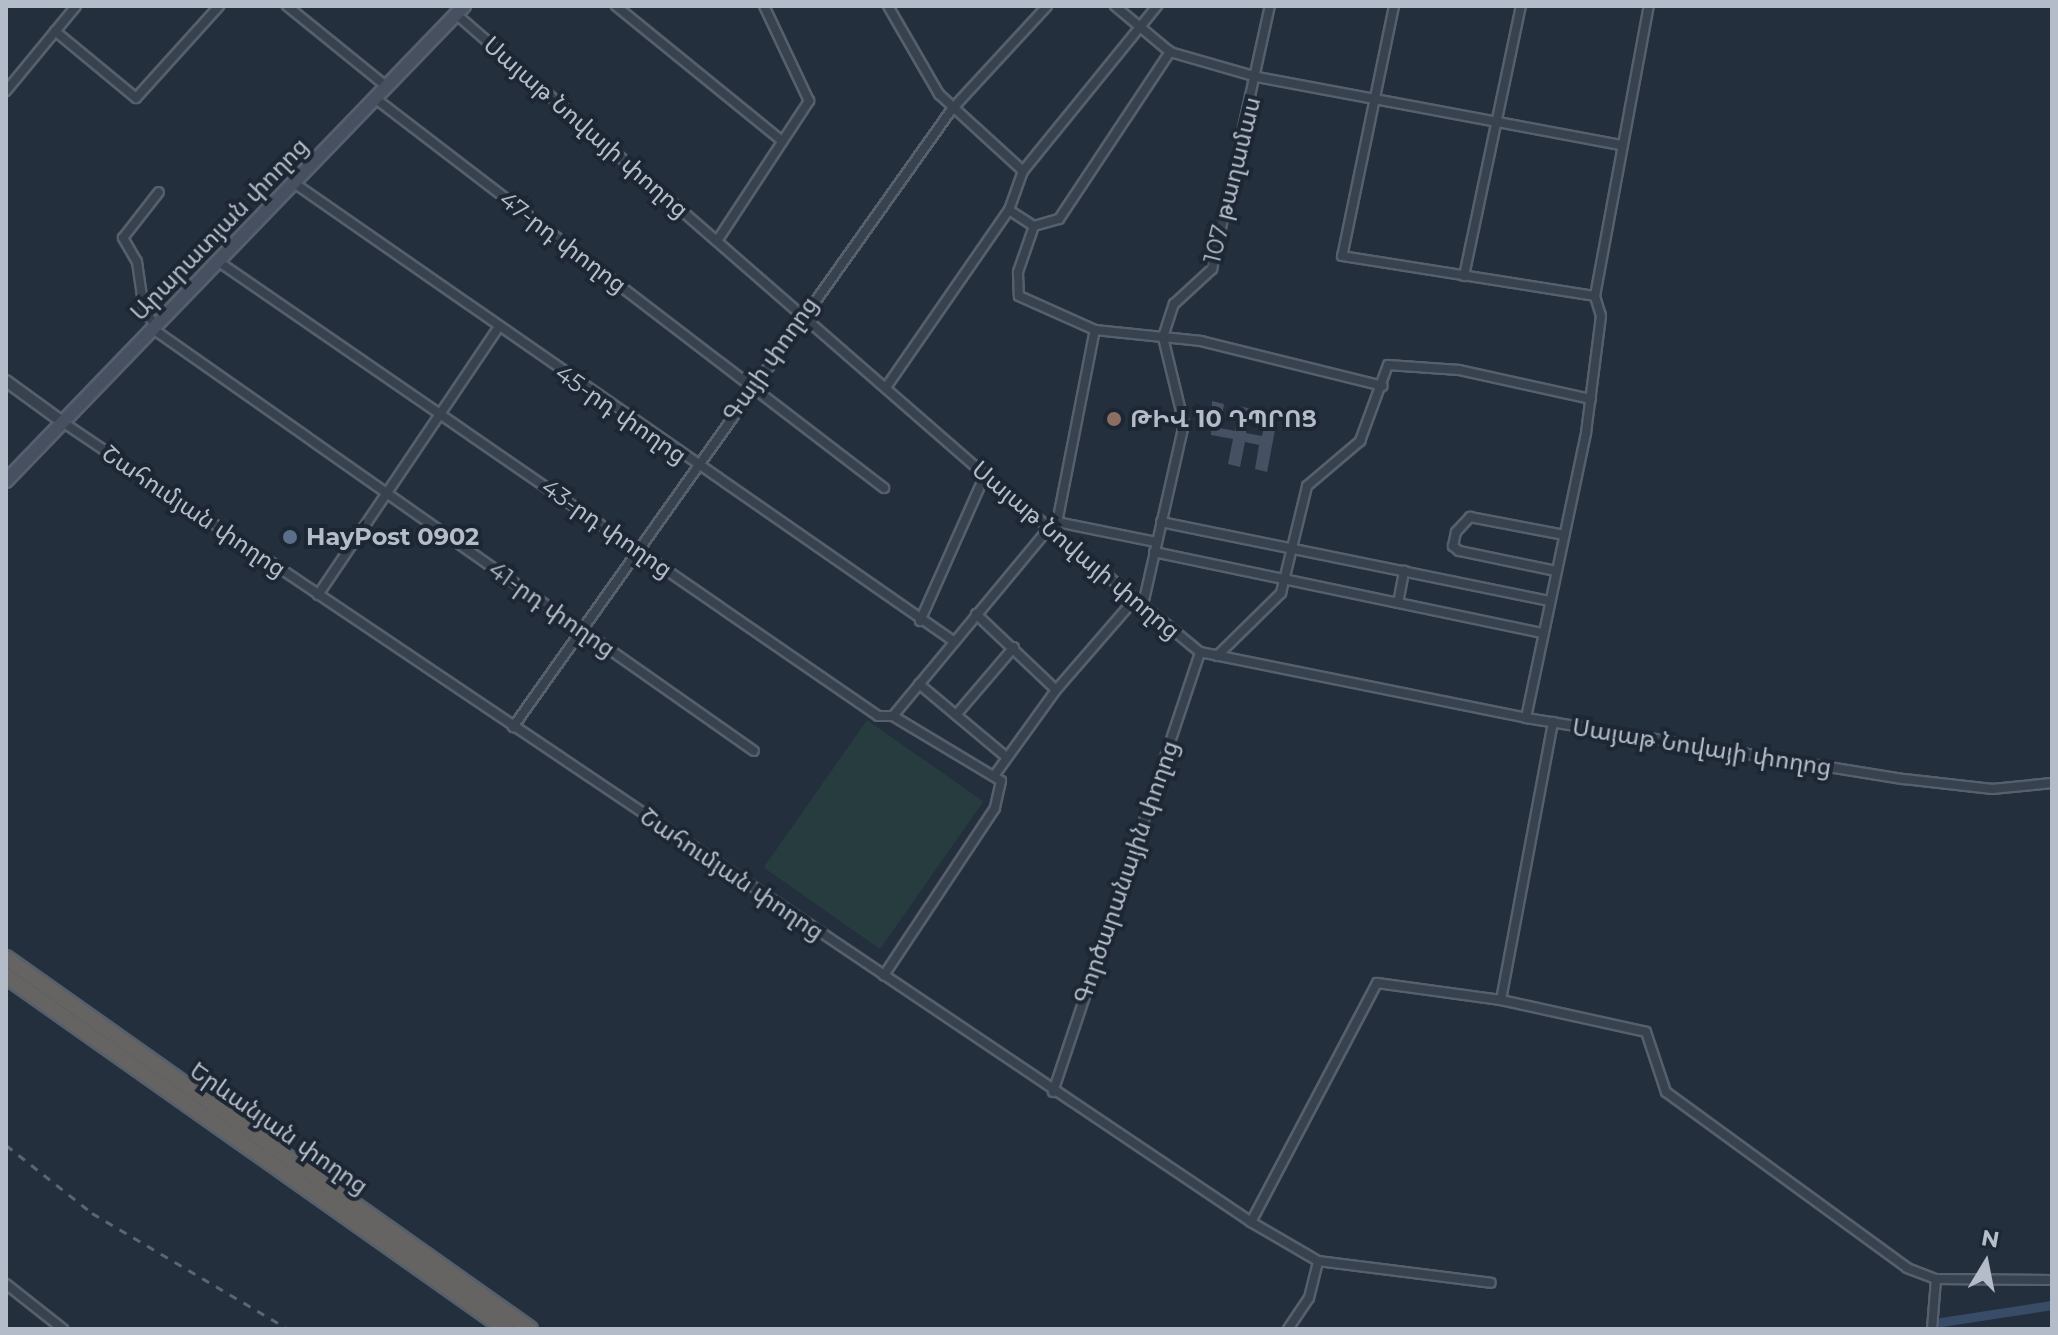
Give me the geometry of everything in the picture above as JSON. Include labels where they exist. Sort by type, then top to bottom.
[{"type":"highway","name":"Երևանյան փողոց","points":[[6,958],[211,1117]]},
{"type":"highway","name":"Երևանյան փողոց","points":[[6,976],[342,1208],[506,1329]]},
{"type":"highway","name":"Երևանյան փողոց","points":[[342,1208],[530,1329]]},
{"type":"main road","name":"Արարատյան փողոց","points":[[6,481],[376,99],[455,9]]},
{"type":"street","points":[[6,91],[76,6]]},
{"type":"street","points":[[55,31],[136,98],[219,6]]},
{"type":"street","points":[[287,6],[387,87]]},
{"type":"street","points":[[616,6],[782,141]]},
{"type":"street","points":[[717,241],[809,94],[764,6]]},
{"type":"street","points":[[888,6],[952,109],[1023,171]]},
{"type":"street","name":"Գայի փողոց","points":[[513,727],[750,386],[952,109],[1047,6]]},
{"type":"street","points":[[1115,6],[1170,52],[1257,77],[1621,145]]},
{"type":"street","points":[[887,386],[1009,210],[1023,171],[1157,6]]},
{"type":"street","name":"107 թաղամաս","points":[[1163,337],[1174,304],[1212,269],[1257,77],[1270,6]]},
{"type":"street","points":[[1394,6],[1342,256],[1595,296]]},
{"type":"street","points":[[1464,276],[1521,6]]},
{"type":"street","points":[[1526,718],[1591,399],[1601,316],[1595,296],[1649,6]]},
{"type":"street","name":"Սայաթ Նովայի փողոց","points":[[455,9],[985,475],[1053,528],[1142,609],[1200,652],[1526,718],[1904,779],[1992,789],[2052,783]]},
{"type":"street","points":[[1009,210],[1034,226],[1059,219],[1170,52]]},
{"type":"street","name":"47-րդ փողոց","points":[[376,99],[884,488]]},
{"type":"street","name":"45-րդ փողոց","points":[[294,183],[696,466],[952,640]]},
{"type":"street","points":[[155,328],[144,310],[137,262],[123,238],[159,192]]},
{"type":"street","points":[[1034,226],[1018,272],[1019,296],[1095,330],[1163,337],[1383,386]]},
{"type":"street","name":"43-րդ փողոց","points":[[219,262],[878,716],[893,716],[997,778]]},
{"type":"street","name":"41-րդ փողոց","points":[[155,328],[754,751]]},
{"type":"street","points":[[318,595],[498,328]]},
{"type":"street","points":[[893,716],[952,640],[1053,528],[1095,330]]},
{"type":"street","points":[[1142,609],[1184,424],[1163,337]]},
{"type":"street","points":[[1217,656],[1271,606],[1284,580],[1289,548],[1312,476],[1360,441],[1383,386],[1388,365],[1420,365],[1591,399]]},
{"type":"street","name":"Շահումյան փողոց","points":[[6,381],[1053,1092],[1251,1222],[1318,1261],[1491,1283]]},
{"type":"street","points":[[920,621],[985,475]]},
{"type":"street","points":[[1556,571],[1459,551],[1453,546],[1456,532],[1470,517],[1564,535]]},
{"type":"street","points":[[1161,522],[1550,601]]},
{"type":"street","points":[[1053,528],[1155,547],[1284,580],[1543,633]]},
{"type":"street","points":[[1398,603],[1404,571]]},
{"type":"street","points":[[884,975],[995,808],[997,778],[1005,756],[1056,690],[1133,601]]},
{"type":"street","points":[[976,614],[1056,690]]},
{"type":"street","points":[[956,715],[1014,647]]},
{"type":"street","name":"Գործարանային փողոց","points":[[1053,1092],[1200,652]]},
{"type":"street","points":[[919,684],[1005,756]]},
{"type":"street","points":[[1501,1000],[1553,722]]},
{"type":"street","points":[[1251,1222],[1377,983],[1501,1000],[1646,1032],[1666,1092],[1907,1268],[1936,1279],[2052,1280]]},
{"type":"street","points":[[1288,1329],[1309,1298],[1318,1261]]},
{"type":"street","points":[[1932,1329],[1936,1279]]},
{"type":"street","points":[[6,1284],[63,1329]]},
{"type":"green space","points":[[867,720],[983,801],[880,949],[764,867]]},
{"type":"building","points":[[1212,401],[1224,404],[1220,428],[1235,431],[1239,406],[1251,409],[1246,433],[1262,436],[1267,411],[1278,414],[1267,472],[1255,469],[1259,445],[1245,442],[1240,467],[1228,464],[1233,439],[1211,435]]},
{"type":"waterway","points":[[1941,1322],[2052,1305]]},
{"type":"railway","points":[[6,1145],[92,1213],[288,1329]]},
{"type":"place","name":"ԹԻՎ 10 ԴՊՐՈՑ","points":[[1114,419]]},
{"type":"place","name":"HayPost 0902","points":[[290,537]]}]
